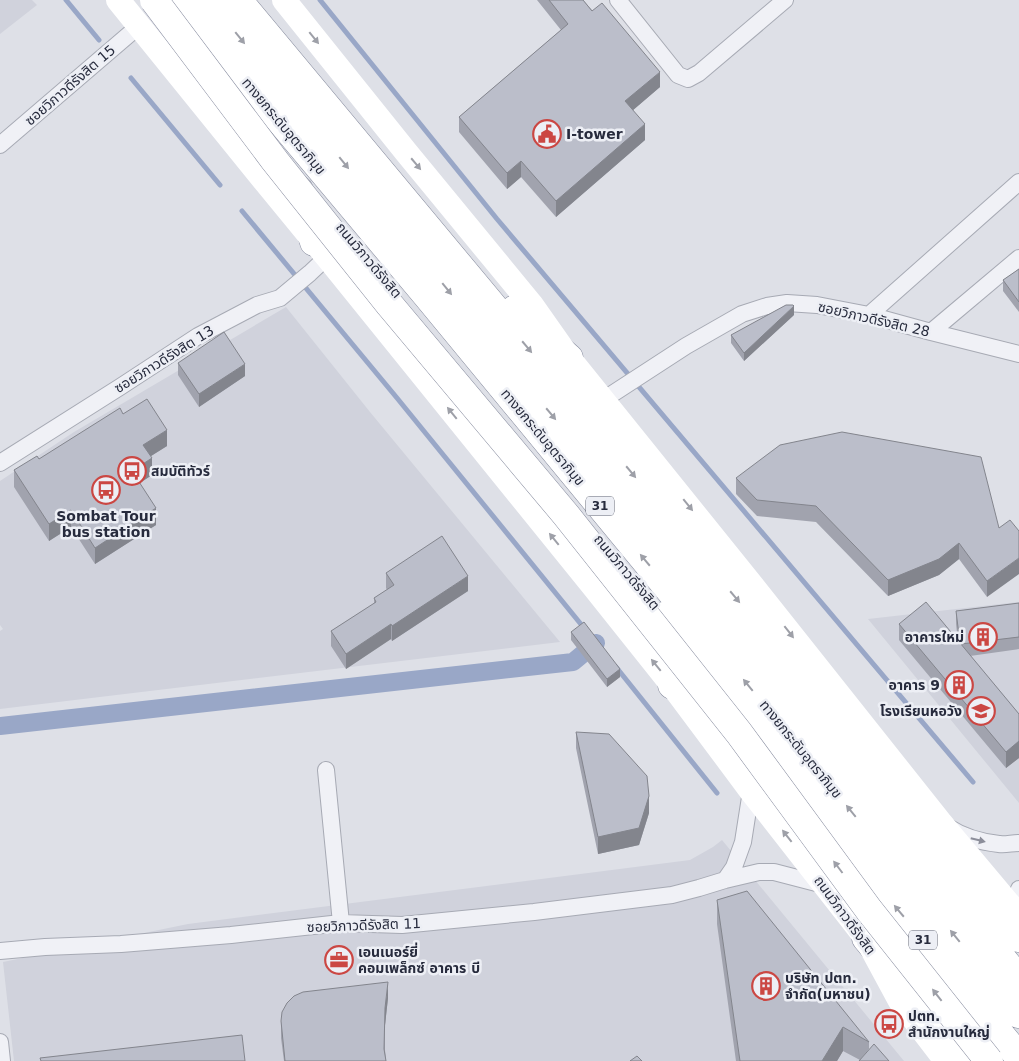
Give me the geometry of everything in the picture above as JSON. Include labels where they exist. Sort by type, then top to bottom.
[{"type":"highway","name":"ถนนวิภาวดีรังสิต","points":[[154,0],[719,684],[826,823],[1019,1056]]},
{"type":"highway","points":[[154,0],[276,161],[383,296],[566,515],[739,733],[869,910],[989,1061]]},
{"type":"highway","name":"ทางยกระดับอุตราภิมุข","points":[[178,0],[434,305],[1019,1014]]},
{"type":"highway","name":"ทางยกระดับอุตราภิมุข","points":[[209,0],[1019,979]]},
{"type":"highway","points":[[238,0],[1019,938]]},
{"type":"highway","points":[[250,0],[449,236],[531,325],[569,358]]},
{"type":"highway","points":[[294,170],[320,249]]},
{"type":"highway","points":[[672,685],[719,684]]},
{"type":"highway","points":[[866,938],[968,1061]]},
{"type":"main road","name":"ถนนวิภาวดีรังสิต","points":[[118,0],[672,685],[751,791],[866,938],[900,1001],[946,1061]]},
{"type":"main road","points":[[284,0],[531,304],[569,358],[940,822],[1017,904]]},
{"type":"street","points":[[618,0],[678,75],[688,79],[699,73],[785,0]]},
{"type":"street","name":"ซอยวิภาวดีรังสิต 15","points":[[0,145],[140,25]]},
{"type":"street","points":[[869,315],[1019,182]]},
{"type":"street","name":"ซอยวิภาวดีรังสิต 13","points":[[0,463],[198,336],[257,304],[280,298],[310,273],[320,249]]},
{"type":"street","points":[[931,332],[1019,258]]},
{"type":"street","name":"ซอยวิภาวดีรังสิต 28","points":[[603,400],[686,346],[742,314],[767,306],[787,303],[817,305],[869,315],[1019,354]]},
{"type":"street","points":[[326,770],[340,923]]},
{"type":"street","points":[[726,880],[734,867],[743,842],[751,791]]},
{"type":"street","points":[[940,822],[960,835],[981,841],[1000,844],[1019,843]]},
{"type":"street","name":"ซอยวิภาวดีรังสิต 11","points":[[0,951],[122,944],[340,923],[402,925],[534,912],[672,895],[759,872],[774,872],[824,885]]},
{"type":"street","points":[[0,1042],[2,1061]]},
{"type":"shaded area","points":[[0,0],[32,0],[37,5],[0,34]]},
{"type":"shaded area","points":[[286,307],[560,642],[0,709],[0,631],[3,629],[0,625],[0,481],[74,432]]},
{"type":"shaded area","name":"โรงเรียนหอวัง","points":[[1019,602],[1019,803],[868,619]]},
{"type":"shaded area","points":[[722,840],[904,1061],[14,1061],[3,962],[188,924],[690,860]]},
{"type":"building","points":[[549,0],[583,0],[592,11],[602,3],[660,72],[625,101],[645,124],[556,201],[521,161],[507,173],[459,117],[568,24]]},
{"type":"building","points":[[1019,269],[1019,302],[1003,280]]},
{"type":"building","points":[[786,305],[794,306],[744,353],[731,335]]},
{"type":"building","points":[[224,332],[245,364],[199,394],[178,363]]},
{"type":"building","points":[[147,399],[167,430],[143,445],[152,458],[132,471],[156,508],[95,548],[71,510],[49,524],[14,470],[37,456],[39,459],[120,408],[123,414]]},
{"type":"building","points":[[842,432],[981,457],[999,528],[1010,520],[1019,531],[1019,558],[987,581],[959,543],[939,559],[888,580],[816,506],[757,500],[736,478],[780,445]]},
{"type":"building","points":[[442,536],[468,576],[346,654],[331,631],[376,602],[374,598],[394,585],[386,573]]},
{"type":"building","name":"อาคาร 9","points":[[926,602],[1019,714],[1019,741],[1006,752],[899,624]]},
{"type":"building","points":[[1019,603],[1019,637],[960,643],[956,611]]},
{"type":"building","points":[[584,622],[620,669],[607,679],[571,632]]},
{"type":"building","points":[[576,732],[609,734],[647,776],[649,796],[639,828],[598,837]]},
{"type":"building","name":"บริษัท ปตท. จำกัด(มหาชน)","points":[[747,891],[869,1042],[843,1027],[822,1061],[740,1061],[717,900]]},
{"type":"building","points":[[388,982],[385,1008],[384,1049],[386,1061],[285,1061],[281,1021],[282,1012],[294,996],[303,992]]},
{"type":"building","points":[[242,1035],[245,1061],[41,1061],[40,1058]]},
{"type":"building","points":[[874,1044],[889,1061],[859,1061]]},
{"type":"building","points":[[637,1056],[642,1061],[630,1061]]},
{"type":"waterway","points":[[66,0],[99,40]]},
{"type":"waterway","points":[[320,0],[497,219],[973,782]]},
{"type":"waterway","points":[[131,78],[220,185]]},
{"type":"waterway","points":[[242,211],[584,628]]},
{"type":"waterway","points":[[0,726],[573,662],[596,643]]},
{"type":"waterway","points":[[616,667],[717,793]]},
{"type":"place","name":"I-tower","points":[[547,134]]},
{"type":"place","name":"สมบัติทัวร์","points":[[132,471]]},
{"type":"place","name":"Sombat Tour bus station","points":[[106,490]]},
{"type":"place","name":"อาคารใหม่","points":[[983,637]]},
{"type":"place","name":"อาคาร 9","points":[[959,685]]},
{"type":"place","name":"โรงเรียนหอวัง","points":[[981,711]]},
{"type":"place","name":"เอนเนอร์ยี่ คอมเพล็กซ์ อาคาร บี","points":[[339,960]]},
{"type":"place","name":"บริษัท ปตท. จำกัด(มหาชน)","points":[[766,986]]},
{"type":"place","name":"ปตท. สำนักงานใหญ่","points":[[889,1024]]}]
